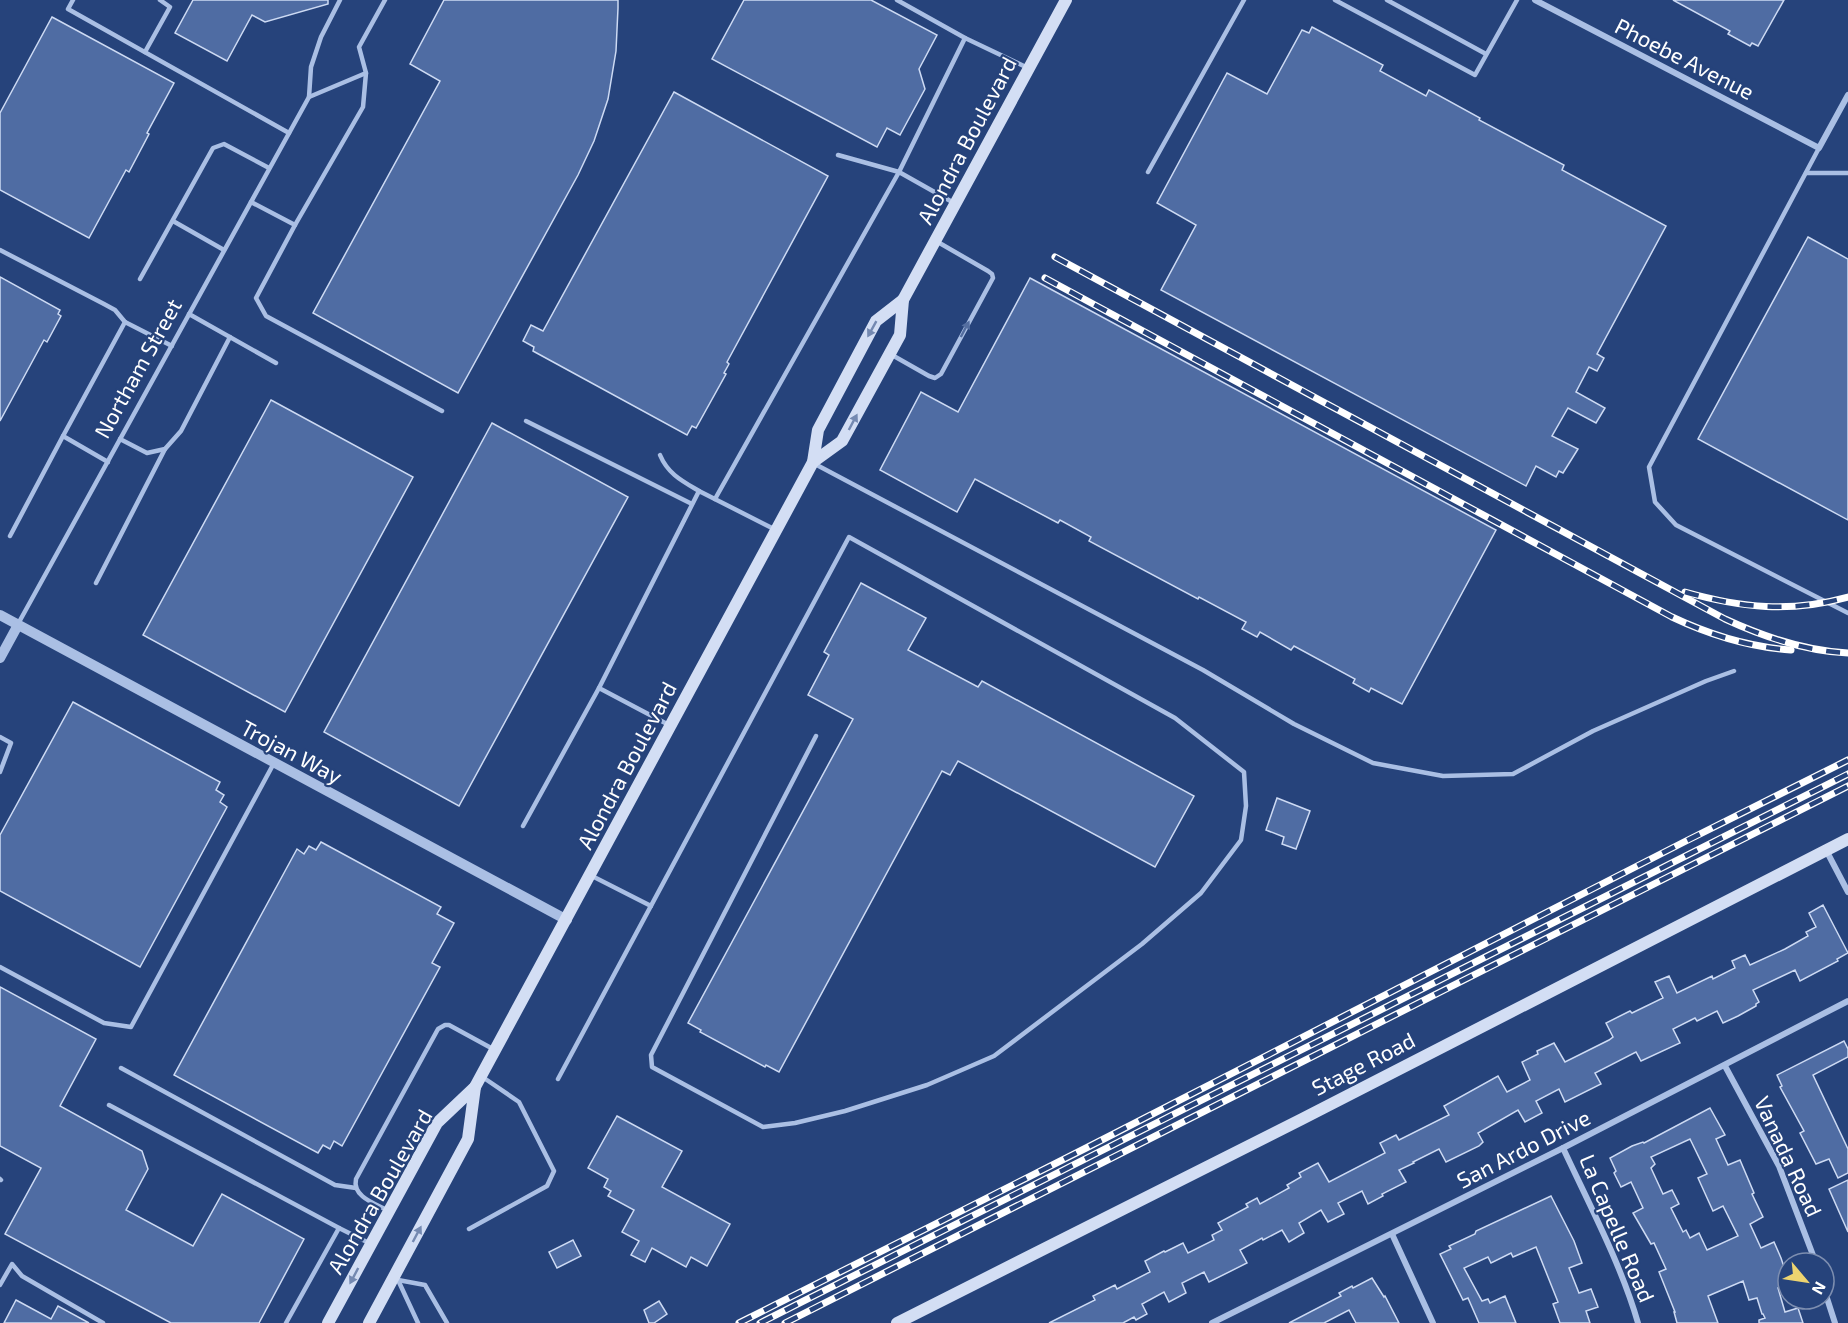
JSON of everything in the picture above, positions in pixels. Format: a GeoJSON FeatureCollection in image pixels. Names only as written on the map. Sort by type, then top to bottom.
{"type":"FeatureCollection","features":[{"type":"Feature","properties":{"kind":"main road","name":"Alondra Boulevard"},"geometry":{"type":"LineString","coordinates":[[328,1323],[437,1123],[478,1082],[813,462],[818,430],[876,321],[903,300],[1066,0]]}},
{"type":"Feature","properties":{"kind":"main road","name":"Alondra Boulevard"},"geometry":{"type":"LineString","coordinates":[[813,462],[842,441],[900,335],[903,300]]}},
{"type":"Feature","properties":{"kind":"main road","name":"Stage Road"},"geometry":{"type":"LineString","coordinates":[[897,1323],[1302,1119],[1848,839]]}},
{"type":"Feature","properties":{"kind":"main road","name":"Alondra Boulevard"},"geometry":{"type":"LineString","coordinates":[[369,1323],[396,1278],[468,1139],[478,1082]]}},
{"type":"Feature","properties":{"kind":"street","name":"Phoebe Avenue"},"geometry":{"type":"LineString","coordinates":[[1535,0],[1819,148]]}},
{"type":"Feature","properties":{"kind":"street"},"geometry":{"type":"LineString","coordinates":[[1819,148],[1848,95]]}},
{"type":"Feature","properties":{"kind":"street","name":"Trojan Way"},"geometry":{"type":"LineString","coordinates":[[0,615],[567,920]]}},
{"type":"Feature","properties":{"kind":"street","name":"Northam Street"},"geometry":{"type":"LineString","coordinates":[[0,658],[18,625]]}},
{"type":"Feature","properties":{"kind":"street"},"geometry":{"type":"LineString","coordinates":[[1826,850],[1848,892]]}},
{"type":"Feature","properties":{"kind":"street","name":"San Ardo Drive"},"geometry":{"type":"LineString","coordinates":[[1217,1322],[1725,1066],[1848,1001]]}},
{"type":"Feature","properties":{"kind":"street","name":"Vanada Road"},"geometry":{"type":"LineString","coordinates":[[1725,1066],[1779,1166],[1811,1251]]}},
{"type":"Feature","properties":{"kind":"street","name":"La Capelle Road"},"geometry":{"type":"LineString","coordinates":[[1563,1148],[1607,1244],[1638,1323]]}},
{"type":"Feature","properties":{"kind":"street"},"geometry":{"type":"LineString","coordinates":[[1392,1234],[1433,1323]]}},
{"type":"Feature","properties":{"kind":"lane"},"geometry":{"type":"LineString","coordinates":[[73,0],[68,9],[289,133]]}},
{"type":"Feature","properties":{"kind":"lane"},"geometry":{"type":"LineString","coordinates":[[145,52],[170,7],[160,0]]}},
{"type":"Feature","properties":{"kind":"lane"},"geometry":{"type":"LineString","coordinates":[[340,0],[321,37],[311,67],[309,97],[366,73]]}},
{"type":"Feature","properties":{"kind":"lane"},"geometry":{"type":"LineString","coordinates":[[385,0],[359,48],[366,73],[363,107],[256,298],[266,316],[442,411]]}},
{"type":"Feature","properties":{"kind":"lane"},"geometry":{"type":"LineString","coordinates":[[897,0],[965,38],[1029,69]]}},
{"type":"Feature","properties":{"kind":"lane"},"geometry":{"type":"LineString","coordinates":[[1148,172],[1244,0]]}},
{"type":"Feature","properties":{"kind":"lane"},"geometry":{"type":"LineString","coordinates":[[1335,0],[1475,75],[1517,0]]}},
{"type":"Feature","properties":{"kind":"lane"},"geometry":{"type":"LineString","coordinates":[[1387,0],[1486,54]]}},
{"type":"Feature","properties":{"kind":"lane"},"geometry":{"type":"LineString","coordinates":[[715,499],[899,172],[965,38]]}},
{"type":"Feature","properties":{"kind":"lane","name":"Northam Street"},"geometry":{"type":"LineString","coordinates":[[18,625],[309,97]]}},
{"type":"Feature","properties":{"kind":"lane"},"geometry":{"type":"LineString","coordinates":[[140,279],[213,148],[224,144],[269,168]]}},
{"type":"Feature","properties":{"kind":"lane"},"geometry":{"type":"LineString","coordinates":[[1819,148],[1650,467],[1656,502],[1676,525],[1848,613]]}},
{"type":"Feature","properties":{"kind":"lane"},"geometry":{"type":"LineString","coordinates":[[838,155],[899,172],[955,204]]}},
{"type":"Feature","properties":{"kind":"lane"},"geometry":{"type":"LineString","coordinates":[[1806,173],[1848,173]]}},
{"type":"Feature","properties":{"kind":"lane"},"geometry":{"type":"LineString","coordinates":[[251,202],[295,225]]}},
{"type":"Feature","properties":{"kind":"lane"},"geometry":{"type":"LineString","coordinates":[[173,221],[224,250]]}},
{"type":"Feature","properties":{"kind":"lane"},"geometry":{"type":"LineString","coordinates":[[890,354],[935,378],[941,374],[993,278],[992,274],[936,240]]}},
{"type":"Feature","properties":{"kind":"lane"},"geometry":{"type":"LineString","coordinates":[[0,250],[115,310],[125,322],[171,346]]}},
{"type":"Feature","properties":{"kind":"lane"},"geometry":{"type":"LineString","coordinates":[[189,314],[276,363]]}},
{"type":"Feature","properties":{"kind":"lane"},"geometry":{"type":"LineString","coordinates":[[10,536],[125,322]]}},
{"type":"Feature","properties":{"kind":"lane"},"geometry":{"type":"LineString","coordinates":[[96,583],[165,449],[181,431],[230,337]]}},
{"type":"Feature","properties":{"kind":"lane"},"geometry":{"type":"LineString","coordinates":[[525,421],[692,504]]}},
{"type":"Feature","properties":{"kind":"lane"},"geometry":{"type":"LineString","coordinates":[[63,436],[108,462]]}},
{"type":"Feature","properties":{"kind":"lane"},"geometry":{"type":"LineString","coordinates":[[120,439],[147,453],[165,449]]}},
{"type":"Feature","properties":{"kind":"lane"},"geometry":{"type":"LineString","coordinates":[[660,455],[665,466],[675,477],[776,531]]}},
{"type":"Feature","properties":{"kind":"lane"},"geometry":{"type":"LineString","coordinates":[[813,462],[1203,670],[1294,724],[1373,763],[1443,776],[1513,774],[1593,730],[1734,671]]}},
{"type":"Feature","properties":{"kind":"lane"},"geometry":{"type":"LineString","coordinates":[[524,826],[699,491]]}},
{"type":"Feature","properties":{"kind":"lane"},"geometry":{"type":"LineString","coordinates":[[558,1080],[849,537],[1174,718],[1244,772],[1246,806],[1241,840],[1201,893],[1142,944],[994,1056],[927,1085],[845,1111],[795,1123],[764,1127],[652,1067],[651,1055],[816,736]]}},
{"type":"Feature","properties":{"kind":"lane"},"geometry":{"type":"LineString","coordinates":[[598,688],[671,726]]}},
{"type":"Feature","properties":{"kind":"lane"},"geometry":{"type":"LineString","coordinates":[[0,737],[11,743],[0,772]]}},
{"type":"Feature","properties":{"kind":"lane"},"geometry":{"type":"LineString","coordinates":[[0,967],[104,1023],[131,1027],[274,763]]}},
{"type":"Feature","properties":{"kind":"lane"},"geometry":{"type":"LineString","coordinates":[[591,876],[651,906]]}},
{"type":"Feature","properties":{"kind":"lane"},"geometry":{"type":"LineString","coordinates":[[356,1188],[356,1179],[438,1029],[449,1025],[495,1050]]}},
{"type":"Feature","properties":{"kind":"lane"},"geometry":{"type":"LineString","coordinates":[[121,1068],[334,1185],[356,1188],[364,1197],[389,1211]]}},
{"type":"Feature","properties":{"kind":"lane"},"geometry":{"type":"LineString","coordinates":[[469,1229],[546,1186],[554,1171],[519,1102],[478,1082]]}},
{"type":"Feature","properties":{"kind":"lane"},"geometry":{"type":"LineString","coordinates":[[109,1105],[371,1245]]}},
{"type":"Feature","properties":{"kind":"lane"},"geometry":{"type":"LineString","coordinates":[[286,1323],[339,1228]]}},
{"type":"Feature","properties":{"kind":"lane"},"geometry":{"type":"LineString","coordinates":[[0,1285],[12,1264],[22,1276],[103,1323]]}},
{"type":"Feature","properties":{"kind":"lane"},"geometry":{"type":"LineString","coordinates":[[396,1278],[418,1323]]}},
{"type":"Feature","properties":{"kind":"lane"},"geometry":{"type":"LineString","coordinates":[[396,1278],[425,1285],[447,1323]]}},
{"type":"Feature","properties":{"kind":"building"},"geometry":{"type":"Polygon","coordinates":[[[193,0],[328,0],[328,4],[265,22],[252,15],[227,61],[175,33],[193,0]]]}},
{"type":"Feature","properties":{"kind":"building"},"geometry":{"type":"Polygon","coordinates":[[[444,0],[618,0],[616,51],[608,99],[594,141],[578,175],[458,393],[313,313],[440,81],[410,64],[444,0]]]}},
{"type":"Feature","properties":{"kind":"building"},"geometry":{"type":"Polygon","coordinates":[[[744,0],[871,0],[937,35],[919,69],[925,89],[900,135],[887,128],[877,147],[712,59],[744,0]]]}},
{"type":"Feature","properties":{"kind":"building"},"geometry":{"type":"Polygon","coordinates":[[[1673,0],[1784,0],[1758,46],[1752,43],[1750,46],[1728,34],[1730,31],[1673,0]]]}},
{"type":"Feature","properties":{"kind":"building"},"geometry":{"type":"Polygon","coordinates":[[[52,17],[174,83],[129,172],[126,170],[89,238],[0,190],[0,113],[52,17]]]}},
{"type":"Feature","properties":{"kind":"building"},"geometry":{"type":"Polygon","coordinates":[[[1312,27],[1383,65],[1380,71],[1426,96],[1429,90],[1480,118],[1479,120],[1564,165],[1562,170],[1666,226],[1597,354],[1604,358],[1597,371],[1589,367],[1576,392],[1605,408],[1596,423],[1568,408],[1552,436],[1578,449],[1563,473],[1559,471],[1556,477],[1536,466],[1526,486],[1161,290],[1196,225],[1157,203],[1227,73],[1267,94],[1302,30],[1309,33],[1312,27]]]}},
{"type":"Feature","properties":{"kind":"building"},"geometry":{"type":"Polygon","coordinates":[[[674,92],[828,176],[727,362],[729,364],[724,373],[726,374],[696,428],[692,426],[687,435],[533,351],[534,347],[523,341],[531,325],[543,331],[674,92]]]}},
{"type":"Feature","properties":{"kind":"building"},"geometry":{"type":"Polygon","coordinates":[[[1808,237],[1848,259],[1848,520],[1698,439],[1808,237]]]}},
{"type":"Feature","properties":{"kind":"building"},"geometry":{"type":"Polygon","coordinates":[[[0,277],[60,310],[58,314],[61,316],[47,342],[44,340],[0,421],[0,277]]]}},
{"type":"Feature","properties":{"kind":"building"},"geometry":{"type":"Polygon","coordinates":[[[1030,278],[1496,530],[1402,704],[1371,688],[1369,692],[1353,683],[1355,679],[1294,646],[1291,650],[1260,632],[1257,637],[1242,629],[1246,622],[1089,541],[1091,537],[1060,520],[1058,523],[975,479],[957,512],[880,470],[921,392],[958,412],[1030,278]]]}},
{"type":"Feature","properties":{"kind":"building"},"geometry":{"type":"Polygon","coordinates":[[[271,400],[413,477],[285,712],[143,635],[271,400]]]}},
{"type":"Feature","properties":{"kind":"building"},"geometry":{"type":"Polygon","coordinates":[[[492,423],[628,497],[459,806],[324,732],[492,423]]]}},
{"type":"Feature","properties":{"kind":"building"},"geometry":{"type":"Polygon","coordinates":[[[861,583],[926,618],[908,650],[978,687],[982,681],[1194,796],[1155,867],[958,761],[950,775],[942,771],[779,1072],[766,1065],[765,1067],[700,1032],[701,1030],[688,1023],[853,719],[808,695],[829,655],[824,652],[861,583]]]}},
{"type":"Feature","properties":{"kind":"building"},"geometry":{"type":"Polygon","coordinates":[[[73,702],[220,782],[216,790],[224,795],[220,802],[227,807],[140,967],[0,891],[0,835],[73,702]]]}},
{"type":"Feature","properties":{"kind":"building"},"geometry":{"type":"Polygon","coordinates":[[[1277,798],[1310,811],[1296,849],[1282,844],[1284,837],[1266,830],[1277,798]]]}},
{"type":"Feature","properties":{"kind":"building"},"geometry":{"type":"Polygon","coordinates":[[[321,842],[441,907],[437,914],[454,923],[432,963],[440,967],[342,1146],[334,1141],[330,1149],[323,1145],[318,1153],[174,1075],[297,849],[304,854],[309,846],[316,850],[321,842]]]}},
{"type":"Feature","properties":{"kind":"building"},"geometry":{"type":"Polygon","coordinates":[[[1823,905],[1848,953],[1837,959],[1838,961],[1800,981],[1795,970],[1753,990],[1759,1002],[1738,1016],[1723,1023],[1717,1011],[1697,1021],[1695,1018],[1673,1029],[1680,1043],[1641,1061],[1636,1052],[1595,1073],[1601,1084],[1565,1102],[1559,1089],[1536,1101],[1542,1113],[1525,1122],[1518,1110],[1478,1133],[1483,1142],[1479,1146],[1446,1162],[1439,1149],[1413,1162],[1399,1170],[1406,1182],[1368,1204],[1362,1191],[1338,1203],[1344,1214],[1328,1222],[1321,1210],[1299,1223],[1304,1233],[1289,1242],[1282,1230],[1263,1240],[1262,1238],[1240,1250],[1247,1263],[1209,1282],[1204,1272],[1182,1283],[1186,1293],[1169,1302],[1164,1292],[1142,1304],[1147,1314],[1136,1320],[1134,1317],[1123,1323],[1049,1323],[1095,1300],[1093,1296],[1115,1285],[1117,1289],[1150,1272],[1145,1261],[1164,1251],[1183,1243],[1188,1253],[1214,1240],[1212,1235],[1222,1230],[1218,1223],[1248,1207],[1246,1204],[1257,1198],[1260,1204],[1289,1188],[1287,1185],[1301,1177],[1299,1173],[1318,1163],[1329,1182],[1385,1153],[1380,1143],[1396,1135],[1399,1140],[1449,1115],[1444,1106],[1498,1076],[1507,1092],[1530,1080],[1522,1062],[1538,1054],[1537,1051],[1554,1043],[1565,1062],[1609,1040],[1613,1037],[1606,1023],[1663,998],[1655,982],[1669,976],[1677,993],[1735,968],[1732,961],[1745,955],[1750,965],[1785,949],[1808,936],[1806,932],[1816,927],[1809,913],[1823,905]]]}},
{"type":"Feature","properties":{"kind":"building"},"geometry":{"type":"Polygon","coordinates":[[[0,987],[96,1039],[60,1106],[142,1151],[148,1169],[126,1210],[193,1246],[222,1194],[304,1239],[259,1323],[171,1323],[5,1234],[41,1168],[0,1146],[0,987]]]}},
{"type":"Feature","properties":{"kind":"building"},"geometry":{"type":"Polygon","coordinates":[[[1844,1041],[1848,1049],[1848,1057],[1813,1075],[1848,1149],[1848,1173],[1838,1178],[1829,1159],[1816,1164],[1800,1133],[1804,1131],[1780,1087],[1782,1086],[1777,1075],[1844,1041]]]}},
{"type":"Feature","properties":{"kind":"building"},"geometry":{"type":"Polygon","coordinates":[[[1710,1108],[1725,1135],[1716,1139],[1728,1165],[1740,1160],[1763,1217],[1750,1224],[1761,1248],[1774,1242],[1778,1251],[1776,1251],[1776,1311],[1799,1311],[1803,1323],[1759,1323],[1759,1320],[1765,1318],[1757,1298],[1749,1300],[1743,1281],[1708,1296],[1718,1323],[1677,1323],[1659,1272],[1666,1269],[1654,1243],[1651,1244],[1633,1213],[1643,1208],[1631,1182],[1621,1187],[1610,1158],[1710,1108]],[[1690,1139],[1651,1157],[1655,1164],[1651,1168],[1663,1194],[1672,1190],[1679,1204],[1671,1208],[1683,1232],[1686,1230],[1690,1238],[1699,1233],[1707,1250],[1738,1236],[1723,1206],[1713,1211],[1698,1178],[1707,1174],[1690,1139]]]}},
{"type":"Feature","properties":{"kind":"building"},"geometry":{"type":"Polygon","coordinates":[[[617,1116],[682,1151],[662,1187],[730,1224],[707,1266],[691,1257],[686,1267],[652,1248],[645,1262],[631,1255],[639,1241],[622,1232],[634,1210],[608,1196],[611,1191],[604,1187],[608,1179],[588,1168],[617,1116]]]}},
{"type":"Feature","properties":{"kind":"building"},"geometry":{"type":"Polygon","coordinates":[[[1848,1180],[1848,1232],[1829,1189],[1848,1180]]]}},
{"type":"Feature","properties":{"kind":"building"},"geometry":{"type":"Polygon","coordinates":[[[1551,1196],[1574,1241],[1582,1263],[1569,1268],[1579,1293],[1591,1289],[1598,1307],[1586,1311],[1590,1323],[1560,1323],[1553,1304],[1558,1302],[1536,1247],[1513,1257],[1511,1253],[1491,1263],[1488,1257],[1464,1268],[1482,1301],[1488,1299],[1490,1303],[1505,1296],[1516,1323],[1479,1323],[1468,1298],[1463,1300],[1440,1254],[1451,1249],[1449,1246],[1475,1234],[1476,1231],[1551,1196]]]}},
{"type":"Feature","properties":{"kind":"building"},"geometry":{"type":"Polygon","coordinates":[[[573,1240],[581,1256],[557,1268],[549,1252],[573,1240]]]}},
{"type":"Feature","properties":{"kind":"building"},"geometry":{"type":"Polygon","coordinates":[[[1372,1278],[1385,1296],[1399,1323],[1356,1323],[1349,1310],[1324,1323],[1289,1323],[1341,1296],[1339,1293],[1372,1278]]]}},
{"type":"Feature","properties":{"kind":"building"},"geometry":{"type":"Polygon","coordinates":[[[16,1300],[51,1319],[58,1306],[89,1323],[4,1323],[16,1300]]]}},
{"type":"Feature","properties":{"kind":"building"},"geometry":{"type":"Polygon","coordinates":[[[659,1301],[667,1314],[654,1323],[649,1323],[644,1310],[659,1301]]]}},
{"type":"Feature","properties":{"kind":"railway"},"geometry":{"type":"LineString","coordinates":[[1055,257],[1725,619],[1785,642],[1848,653]]}},
{"type":"Feature","properties":{"kind":"railway"},"geometry":{"type":"LineString","coordinates":[[1045,278],[1672,617],[1730,639],[1791,650]]}},
{"type":"Feature","properties":{"kind":"railway"},"geometry":{"type":"LineString","coordinates":[[1685,592],[1746,605],[1786,607],[1848,597]]}},
{"type":"Feature","properties":{"kind":"railway"},"geometry":{"type":"LineString","coordinates":[[739,1323],[1848,760]]}},
{"type":"Feature","properties":{"kind":"railway"},"geometry":{"type":"LineString","coordinates":[[760,1323],[1848,774]]}},
{"type":"Feature","properties":{"kind":"railway"},"geometry":{"type":"LineString","coordinates":[[785,1323],[1848,786]]}}]}
